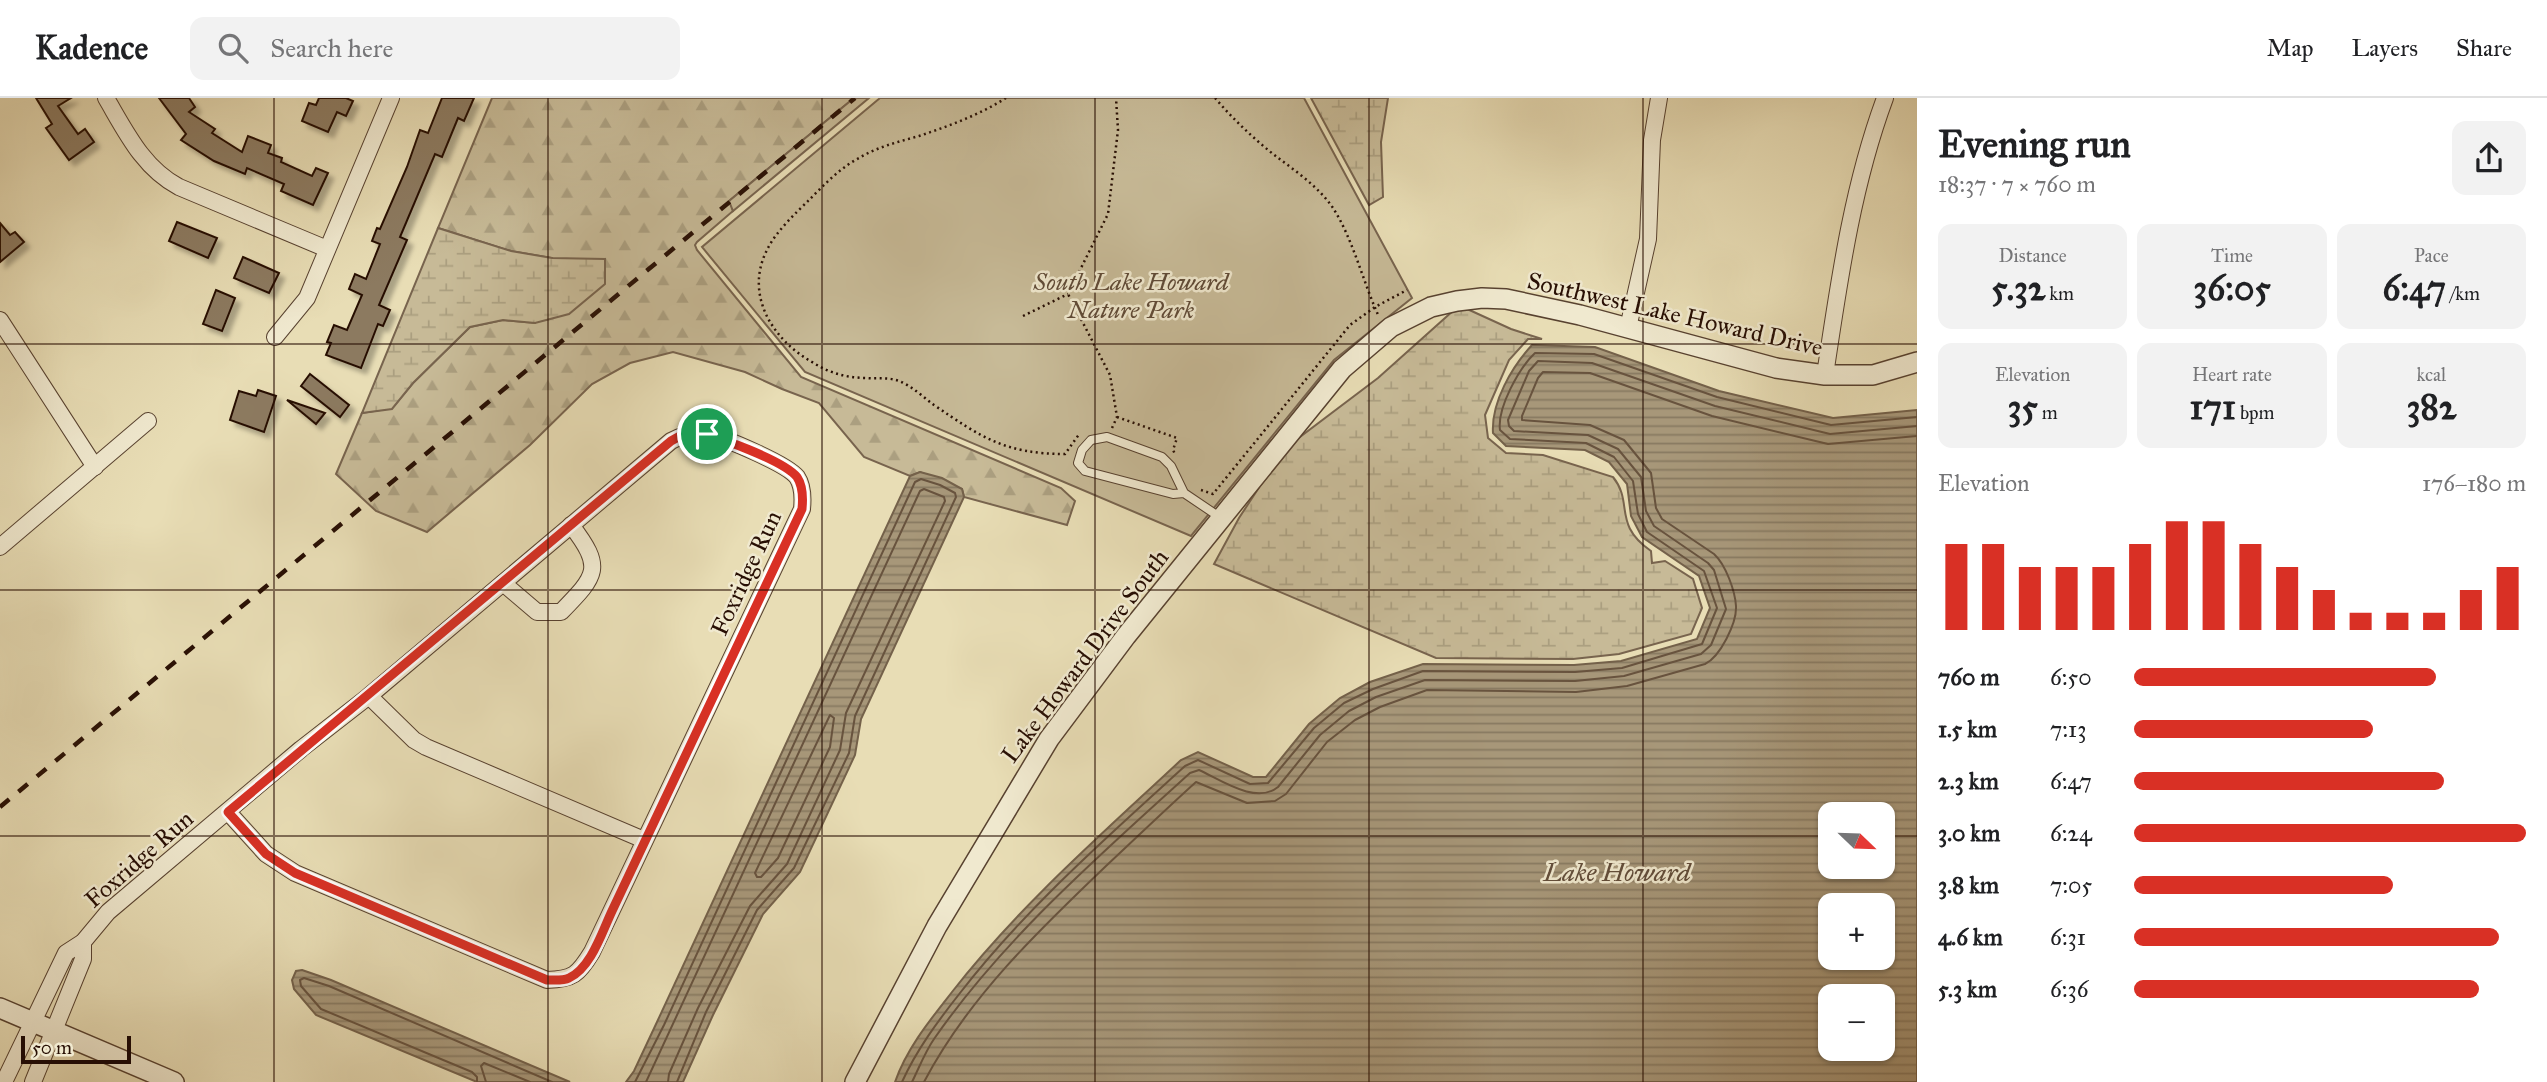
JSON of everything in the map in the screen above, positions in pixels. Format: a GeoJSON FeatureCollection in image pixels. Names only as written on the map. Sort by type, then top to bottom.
{"type":"FeatureCollection","features":[{"type":"Feature","properties":{"kind":"street"},"geometry":{"type":"LineString","coordinates":[[106,98],[143,157],[160,175],[179,187],[327,248]]}},
{"type":"Feature","properties":{"kind":"street"},"geometry":{"type":"LineString","coordinates":[[275,337],[307,298],[391,98]]}},
{"type":"Feature","properties":{"kind":"street"},"geometry":{"type":"LineString","coordinates":[[1628,328],[1648,239],[1652,140],[1659,98]]}},
{"type":"Feature","properties":{"kind":"street"},"geometry":{"type":"LineString","coordinates":[[1825,375],[1850,221],[1872,136],[1885,98]]}},
{"type":"Feature","properties":{"kind":"street","name":"Southwest Lake Howard Drive"},"geometry":{"type":"LineString","coordinates":[[1421,312],[1457,301],[1506,299],[1543,305],[1776,368],[1825,375],[1873,375],[1917,362]]}},
{"type":"Feature","properties":{"kind":"street","name":"Lake Howard Drive South"},"geometry":{"type":"LineString","coordinates":[[855,1082],[937,926],[1049,739],[1126,636],[1342,369],[1386,331],[1421,312]]}},
{"type":"Feature","properties":{"kind":"street"},"geometry":{"type":"LineString","coordinates":[[0,320],[95,467]]}},
{"type":"Feature","properties":{"kind":"street"},"geometry":{"type":"LineString","coordinates":[[0,547],[148,421]]}},
{"type":"Feature","properties":{"kind":"street","name":"Foxridge Run"},"geometry":{"type":"LineString","coordinates":[[4,1082],[66,954],[83,942],[108,912],[301,749],[369,696],[680,436],[695,433],[719,438],[779,464],[799,480],[803,496],[802,509],[586,962],[568,979],[547,980],[295,873],[266,854],[228,812]]}},
{"type":"Feature","properties":{"kind":"street"},"geometry":{"type":"LineString","coordinates":[[503,583],[537,612],[561,612],[587,585],[592,573],[588,547],[571,525]]}},
{"type":"Feature","properties":{"kind":"street"},"geometry":{"type":"LineString","coordinates":[[369,696],[414,740],[426,747],[644,840]]}},
{"type":"Feature","properties":{"kind":"street"},"geometry":{"type":"LineString","coordinates":[[33,1082],[83,959],[83,942]]}},
{"type":"Feature","properties":{"kind":"street"},"geometry":{"type":"LineString","coordinates":[[0,1008],[174,1082]]}},
{"type":"Feature","properties":{"kind":"lane"},"geometry":{"type":"LineString","coordinates":[[1184,493],[1173,494],[1085,471],[1077,463],[1082,450],[1091,440],[1107,437],[1162,457],[1171,466],[1184,493],[1221,518]]}},
{"type":"Feature","properties":{"kind":"path"},"geometry":{"type":"LineString","coordinates":[[1006,98],[986,110],[950,125],[882,147],[858,158],[840,171],[800,209],[767,249],[758,283],[760,303],[767,320],[780,337],[810,362],[843,376],[898,380],[966,428],[998,444],[1042,454],[1065,454],[1079,434],[1090,428]]}},
{"type":"Feature","properties":{"kind":"path"},"geometry":{"type":"LineString","coordinates":[[1023,316],[1068,294],[1108,214],[1118,130],[1116,98]]}},
{"type":"Feature","properties":{"kind":"path"},"geometry":{"type":"LineString","coordinates":[[1215,98],[1246,131],[1298,172],[1332,207],[1386,331]]}},
{"type":"Feature","properties":{"kind":"path"},"geometry":{"type":"LineString","coordinates":[[1213,494],[1350,325],[1375,307],[1407,290]]}},
{"type":"Feature","properties":{"kind":"path"},"geometry":{"type":"LineString","coordinates":[[1068,294],[1110,375],[1117,417],[1112,429],[1102,427]]}},
{"type":"Feature","properties":{"kind":"green space"},"geometry":{"type":"Polygon","coordinates":[[[492,98],[854,98],[730,200],[733,211],[697,242],[697,250],[801,377],[1061,488],[1075,501],[1067,525],[964,497],[962,489],[920,472],[910,476],[864,457],[819,403],[745,372],[673,352],[630,363],[592,384],[530,445],[427,532],[376,511],[336,474],[362,413],[392,408],[413,383],[470,327],[503,320],[535,323],[552,258],[511,251],[438,228],[492,98]]]}},
{"type":"Feature","properties":{"kind":"green space"},"geometry":{"type":"Polygon","coordinates":[[[854,98],[869,98],[733,211],[729,201],[854,98]]]}},
{"type":"Feature","properties":{"kind":"green space","name":"South Lake Howard Nature Park"},"geometry":{"type":"Polygon","coordinates":[[[880,98],[1304,98],[1412,298],[1334,360],[1191,536],[805,372],[702,247],[880,98]]]}},
{"type":"Feature","properties":{"kind":"green space"},"geometry":{"type":"Polygon","coordinates":[[[1311,98],[1388,98],[1381,142],[1383,197],[1369,205],[1311,98]]]}},
{"type":"Feature","properties":{"kind":"green space"},"geometry":{"type":"Polygon","coordinates":[[[438,228],[511,251],[552,258],[605,259],[605,284],[569,314],[535,323],[503,320],[470,327],[413,383],[392,409],[362,413],[438,228]]]}},
{"type":"Feature","properties":{"kind":"green space"},"geometry":{"type":"Polygon","coordinates":[[[1465,308],[1511,329],[1542,339],[1528,339],[1509,360],[1485,415],[1488,438],[1506,453],[1543,455],[1613,477],[1622,496],[1627,523],[1639,541],[1651,551],[1652,563],[1665,561],[1693,579],[1702,608],[1691,634],[1619,654],[1573,659],[1436,658],[1214,564],[1260,486],[1296,440],[1378,378],[1454,310],[1465,308]]]}},
{"type":"Feature","properties":{"kind":"water","name":"Lake Howard"},"geometry":{"type":"Polygon","coordinates":[[[1532,345],[1595,347],[1719,391],[1833,418],[1917,410],[1917,1082],[895,1082],[920,1035],[978,960],[1033,900],[1181,760],[1198,752],[1253,777],[1266,777],[1309,724],[1340,698],[1370,682],[1423,664],[1574,665],[1621,661],[1697,639],[1710,608],[1699,576],[1642,537],[1631,516],[1627,484],[1609,462],[1585,450],[1506,446],[1493,433],[1495,409],[1510,374],[1532,345]]]}},
{"type":"Feature","properties":{"kind":"water"},"geometry":{"type":"Polygon","coordinates":[[[920,472],[942,478],[962,489],[964,497],[861,719],[855,755],[800,872],[763,914],[683,1082],[626,1082],[657,1022],[910,476],[920,472]]]}},
{"type":"Feature","properties":{"kind":"water"},"geometry":{"type":"Polygon","coordinates":[[[302,970],[570,1082],[477,1082],[316,1015],[294,989],[292,980],[296,971],[302,970]]]}},
{"type":"Feature","properties":{"kind":"building"},"geometry":{"type":"Polygon","coordinates":[[[36,98],[71,98],[58,106],[78,134],[85,129],[94,142],[69,160],[46,128],[52,124],[36,98]]]}},
{"type":"Feature","properties":{"kind":"building"},"geometry":{"type":"Polygon","coordinates":[[[159,98],[189,98],[195,107],[189,112],[215,129],[212,133],[242,152],[248,136],[271,145],[268,153],[282,158],[281,162],[312,176],[316,168],[328,173],[313,205],[281,191],[284,184],[247,168],[245,174],[214,161],[181,140],[186,134],[159,98]]]}},
{"type":"Feature","properties":{"kind":"building"},"geometry":{"type":"Polygon","coordinates":[[[319,98],[346,98],[353,101],[346,116],[337,112],[328,132],[302,121],[309,103],[316,105],[319,98]]]}},
{"type":"Feature","properties":{"kind":"building"},"geometry":{"type":"Polygon","coordinates":[[[442,98],[474,98],[464,121],[458,118],[442,157],[435,154],[400,237],[407,240],[379,305],[390,310],[383,326],[378,324],[361,368],[326,355],[331,343],[327,342],[334,325],[347,330],[362,295],[349,289],[355,274],[366,279],[380,244],[372,241],[377,228],[380,229],[420,130],[428,133],[442,98]]]}},
{"type":"Feature","properties":{"kind":"building"},"geometry":{"type":"Polygon","coordinates":[[[177,222],[217,238],[208,258],[169,241],[177,222]]]}},
{"type":"Feature","properties":{"kind":"building"},"geometry":{"type":"Polygon","coordinates":[[[0,223],[10,235],[15,232],[24,242],[0,262],[0,223]]]}},
{"type":"Feature","properties":{"kind":"building"},"geometry":{"type":"Polygon","coordinates":[[[243,257],[279,273],[269,293],[234,278],[243,257]]]}},
{"type":"Feature","properties":{"kind":"building"},"geometry":{"type":"Polygon","coordinates":[[[216,290],[235,298],[222,331],[203,324],[216,290]]]}},
{"type":"Feature","properties":{"kind":"building"},"geometry":{"type":"Polygon","coordinates":[[[310,374],[349,405],[340,417],[301,386],[310,374]]]}},
{"type":"Feature","properties":{"kind":"building"},"geometry":{"type":"Polygon","coordinates":[[[258,390],[276,396],[264,432],[230,420],[239,391],[256,396],[258,390]]]}},
{"type":"Feature","properties":{"kind":"building"},"geometry":{"type":"Polygon","coordinates":[[[287,400],[325,413],[316,424],[287,400]]]}},
{"type":"Feature","properties":{"kind":"railway"},"geometry":{"type":"LineString","coordinates":[[0,807],[855,98]]}},
{"type":"Feature","properties":{"kind":"route"},"geometry":{"type":"LineString","coordinates":[[695,433],[707,434],[792,472],[799,480],[803,496],[802,509],[592,952],[578,971],[568,979],[547,980],[295,873],[266,854],[228,812],[671,441],[695,433]]}}]}
